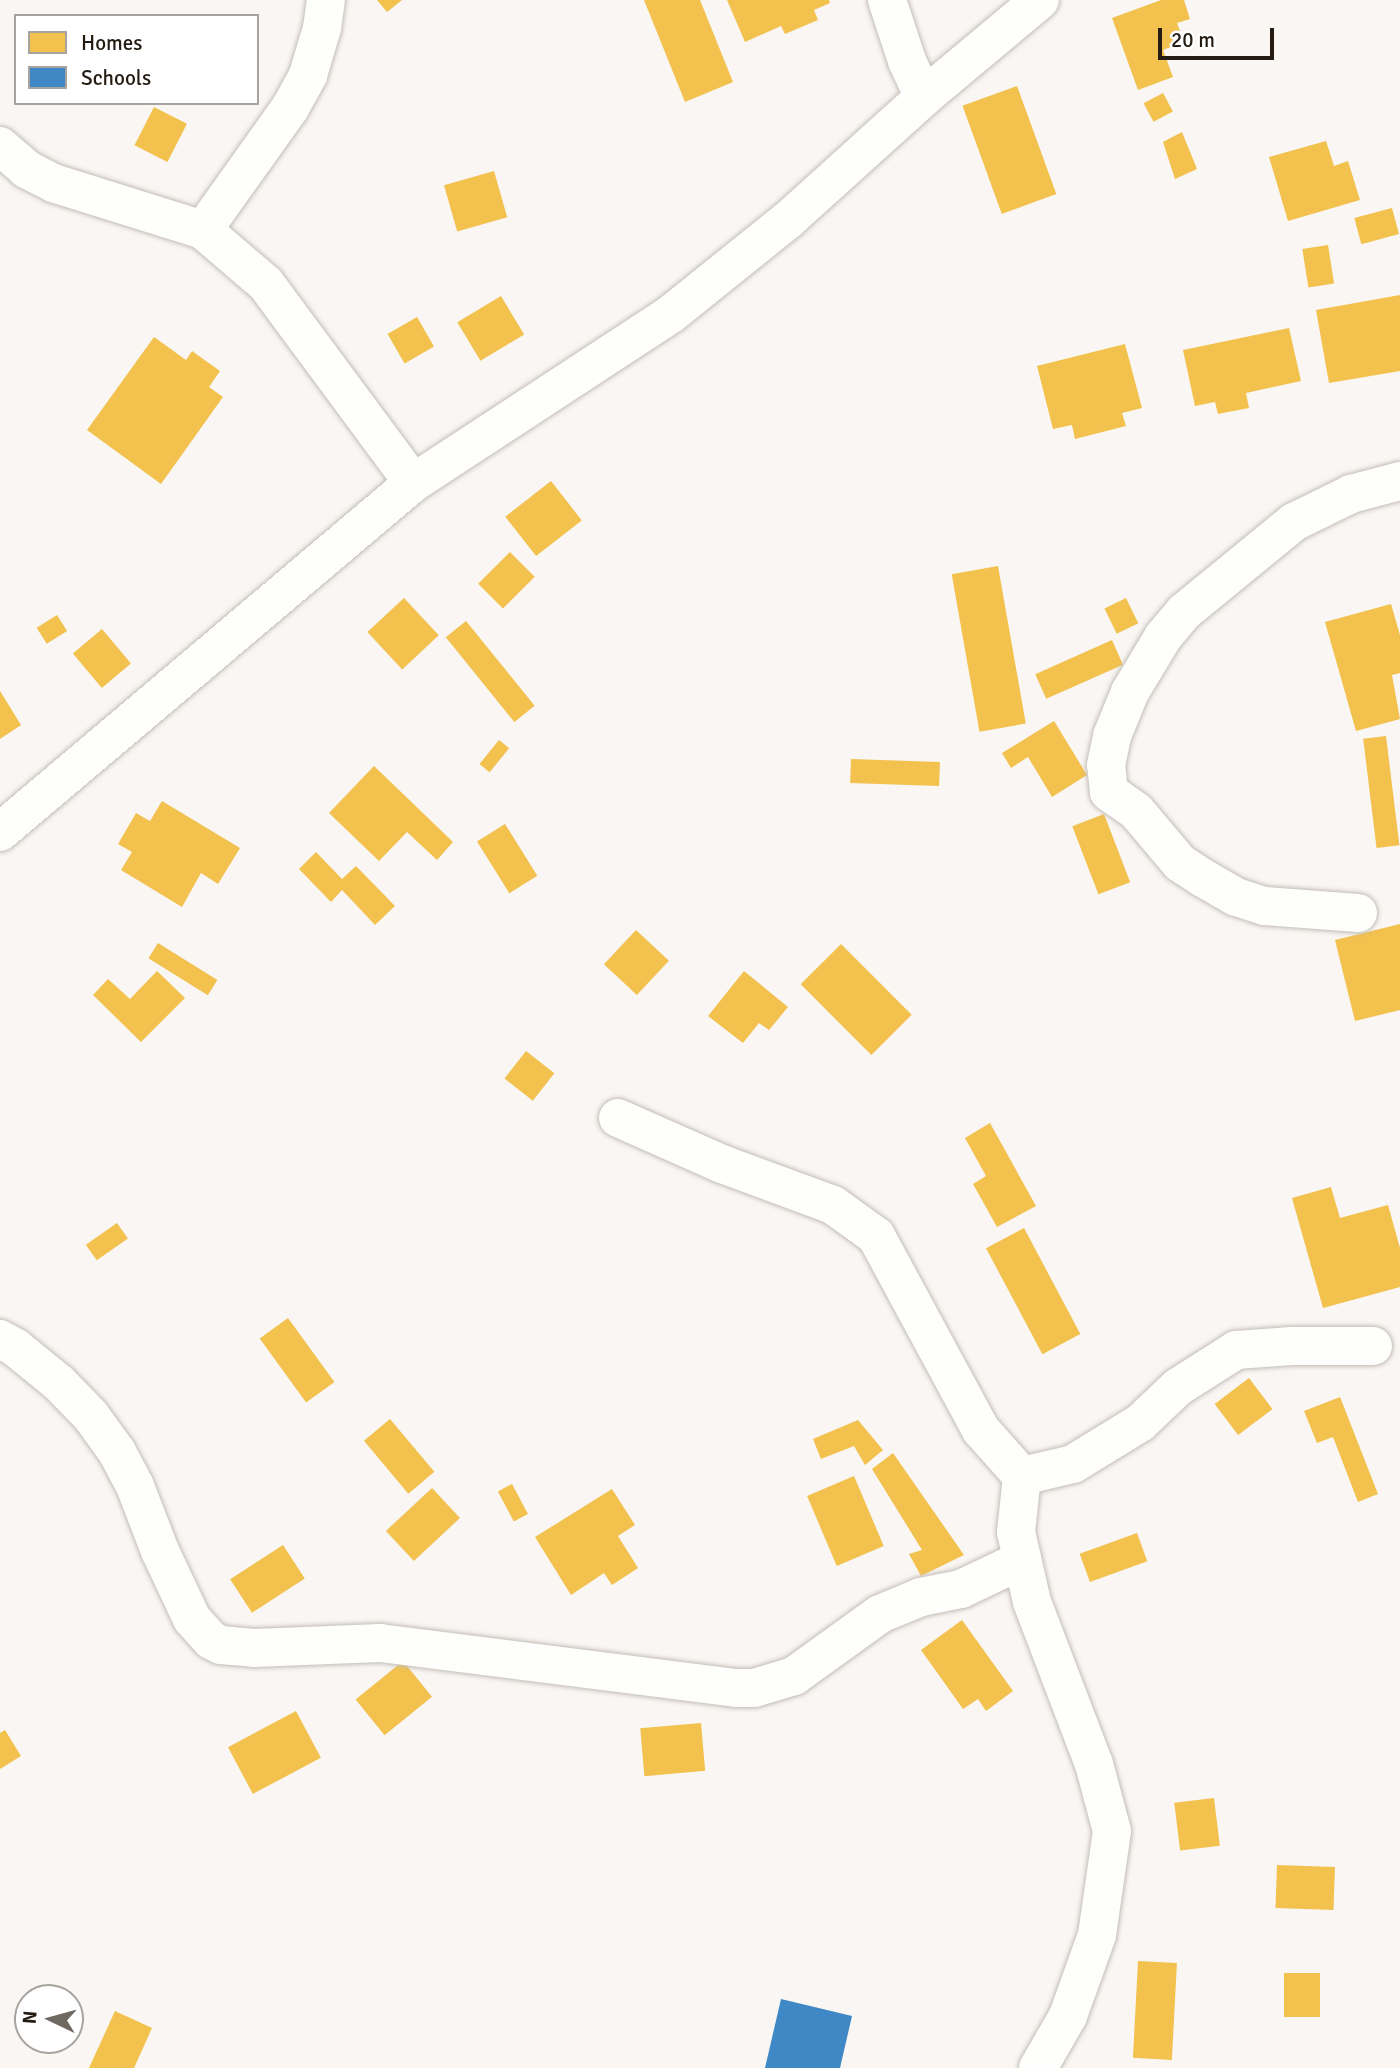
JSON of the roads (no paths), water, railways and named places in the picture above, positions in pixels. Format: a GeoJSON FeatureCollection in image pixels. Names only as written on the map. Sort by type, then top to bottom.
{"type":"FeatureCollection","features":[{"type":"Feature","properties":{"kind":"street"},"geometry":{"type":"LineString","coordinates":[[203,230],[290,108],[308,75],[322,27],[326,0]]}},
{"type":"Feature","properties":{"kind":"street"},"geometry":{"type":"LineString","coordinates":[[887,0],[907,61],[924,97]]}},
{"type":"Feature","properties":{"kind":"street"},"geometry":{"type":"LineString","coordinates":[[0,832],[413,483],[671,314],[788,220],[924,97],[1040,0]]}},
{"type":"Feature","properties":{"kind":"street"},"geometry":{"type":"LineString","coordinates":[[0,146],[26,169],[53,183],[203,230],[266,284],[413,483]]}},
{"type":"Feature","properties":{"kind":"street"},"geometry":{"type":"LineString","coordinates":[[1359,913],[1264,906],[1236,897],[1180,863],[1136,811],[1109,792],[1107,765],[1112,736],[1130,692],[1163,637],[1184,612],[1294,522],[1351,494],[1400,481]]}},
{"type":"Feature","properties":{"kind":"street"},"geometry":{"type":"LineString","coordinates":[[618,1118],[722,1164],[833,1205],[876,1236],[981,1430],[1022,1476],[1016,1532],[1021,1559],[1032,1602],[1094,1764],[1112,1831],[1097,1935],[1068,2016],[1038,2068]]}},
{"type":"Feature","properties":{"kind":"street"},"geometry":{"type":"LineString","coordinates":[[0,1339],[16,1348],[48,1374],[91,1416],[117,1452],[135,1486],[160,1551],[192,1619],[211,1640],[220,1645],[254,1648],[380,1643],[736,1688],[754,1688],[794,1676],[880,1614],[921,1597],[961,1589],[1021,1559]]}},
{"type":"Feature","properties":{"kind":"street"},"geometry":{"type":"LineString","coordinates":[[1022,1476],[1073,1464],[1140,1423],[1178,1387],[1236,1350],[1292,1346],[1373,1346]]}}]}
